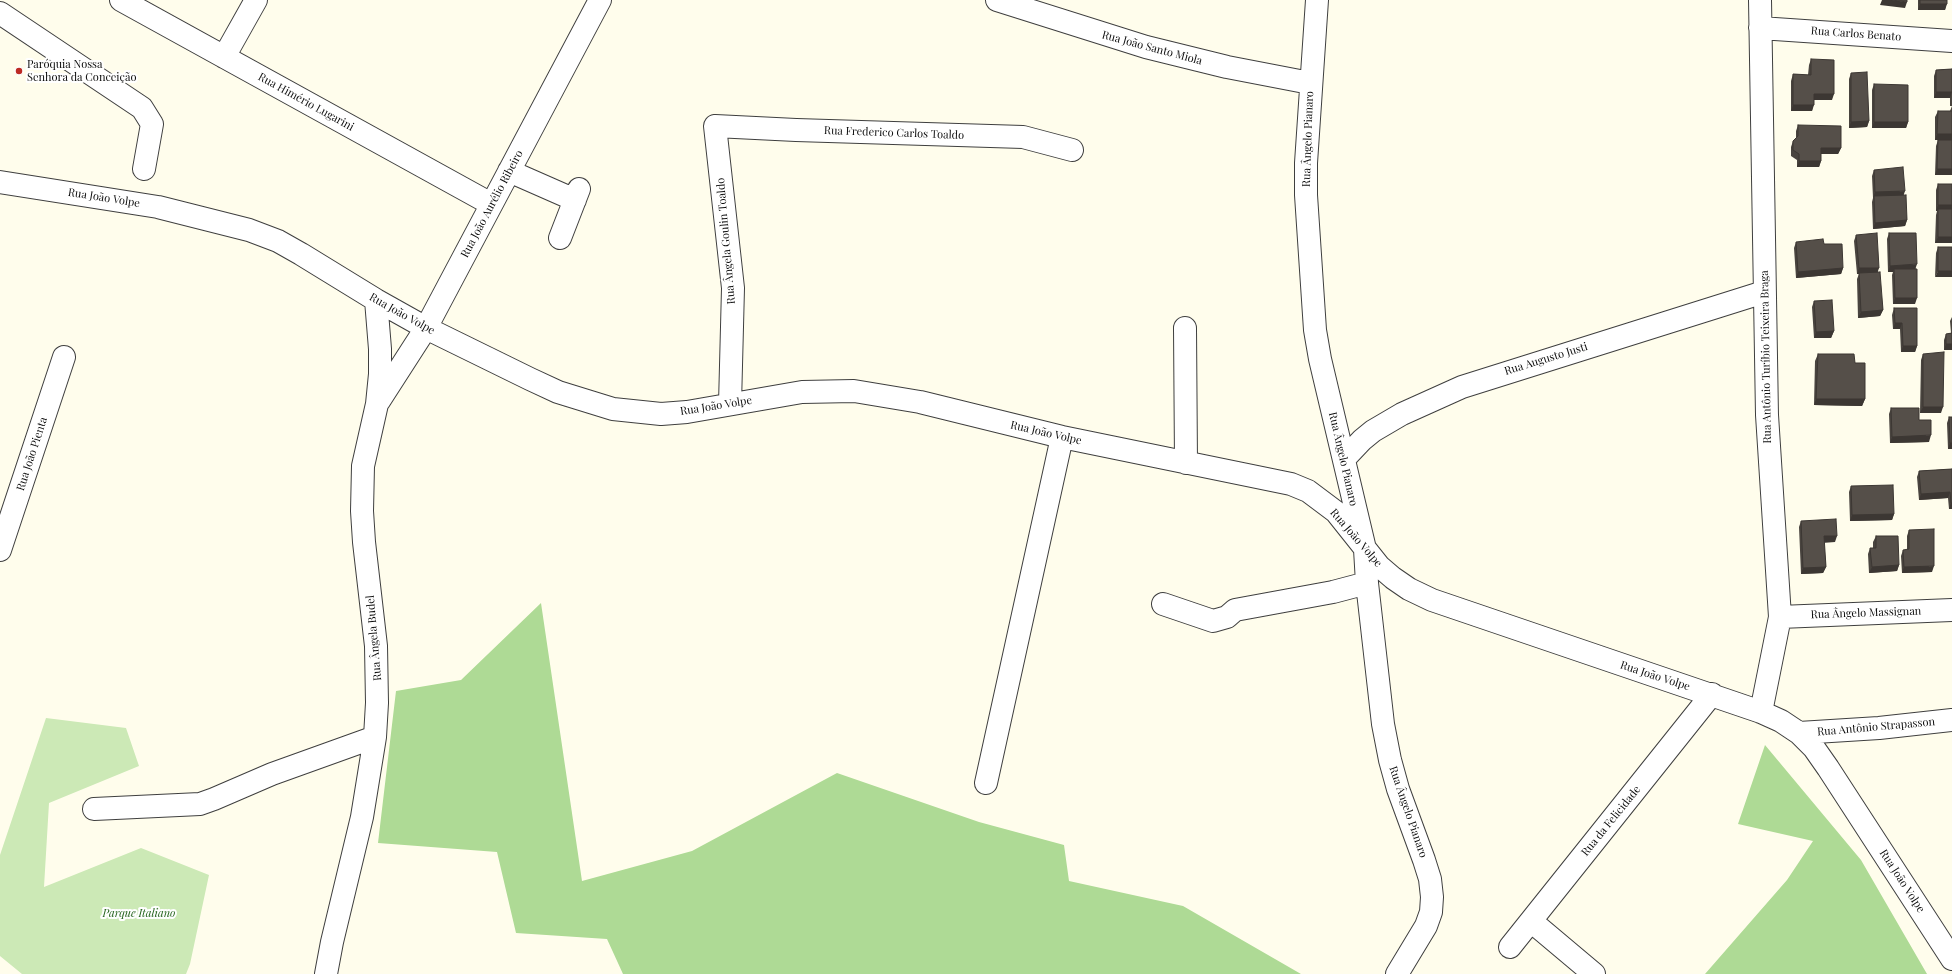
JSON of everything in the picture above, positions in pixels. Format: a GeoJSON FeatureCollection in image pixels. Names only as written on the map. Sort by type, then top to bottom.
{"type":"FeatureCollection","features":[{"type":"Feature","properties":{"kind":"street","name":"Rua Himério Lugarini"},"geometry":{"type":"LineString","coordinates":[[121,0],[492,204]]}},
{"type":"Feature","properties":{"kind":"street"},"geometry":{"type":"LineString","coordinates":[[224,57],[256,0]]}},
{"type":"Feature","properties":{"kind":"street","name":"Rua João Aurélio Ribeiro"},"geometry":{"type":"LineString","coordinates":[[377,404],[426,328],[600,0]]}},
{"type":"Feature","properties":{"kind":"street","name":"Rua João Santo Miola"},"geometry":{"type":"LineString","coordinates":[[997,0],[1146,48],[1227,67],[1310,83]]}},
{"type":"Feature","properties":{"kind":"street","name":"Rua Ângelo Pianaro"},"geometry":{"type":"LineString","coordinates":[[1317,0],[1307,125],[1306,195],[1312,296],[1320,359],[1365,549],[1367,583],[1383,724],[1390,760],[1398,789],[1430,879],[1432,897],[1431,912],[1426,926],[1397,974]]}},
{"type":"Feature","properties":{"kind":"street","name":"Rua Antônio Turíbio Teixeira Braga"},"geometry":{"type":"LineString","coordinates":[[1760,0],[1764,292],[1769,468],[1780,617],[1762,712]]}},
{"type":"Feature","properties":{"kind":"street"},"geometry":{"type":"LineString","coordinates":[[0,13],[142,108],[152,124],[144,170]]}},
{"type":"Feature","properties":{"kind":"street","name":"Rua Carlos Benato"},"geometry":{"type":"LineString","coordinates":[[1760,28],[1952,41]]}},
{"type":"Feature","properties":{"kind":"street","name":"Rua Frederico Carlos Toaldo"},"geometry":{"type":"LineString","coordinates":[[715,126],[1023,137],[1072,150]]}},
{"type":"Feature","properties":{"kind":"street","name":"Rua Ângela Goulin Toaldo"},"geometry":{"type":"LineString","coordinates":[[715,126],[733,288],[730,404]]}},
{"type":"Feature","properties":{"kind":"street"},"geometry":{"type":"LineString","coordinates":[[509,171],[577,194],[560,238]]}},
{"type":"Feature","properties":{"kind":"street","name":"Rua João Volpe"},"geometry":{"type":"LineString","coordinates":[[0,182],[158,207],[249,230],[278,242],[301,254],[376,300],[426,328],[537,382],[572,397],[613,409],[661,414],[802,392],[854,391],[920,402],[1062,438],[1270,478],[1308,491],[1336,512],[1365,549],[1393,578],[1409,589],[1432,600],[1762,712],[1781,721],[1799,733],[1814,748],[1828,768],[1952,959]]}},
{"type":"Feature","properties":{"kind":"street","name":"Rua Augusto Justi"},"geometry":{"type":"LineString","coordinates":[[1344,459],[1373,431],[1402,414],[1462,387],[1764,292]]}},
{"type":"Feature","properties":{"kind":"street","name":"Rua Ângela Budel"},"geometry":{"type":"LineString","coordinates":[[326,974],[332,942],[360,825],[374,737],[378,673],[364,542],[362,485],[364,459],[377,404],[380,349],[376,300]]}},
{"type":"Feature","properties":{"kind":"street"},"geometry":{"type":"LineString","coordinates":[[1185,328],[1186,463]]}},
{"type":"Feature","properties":{"kind":"street","name":"Rua João Pienta"},"geometry":{"type":"LineString","coordinates":[[0,550],[64,357]]}},
{"type":"Feature","properties":{"kind":"street"},"geometry":{"type":"LineString","coordinates":[[986,783],[1062,438]]}},
{"type":"Feature","properties":{"kind":"street"},"geometry":{"type":"LineString","coordinates":[[1163,604],[1214,621],[1227,617],[1235,610],[1333,592],[1367,583]]}},
{"type":"Feature","properties":{"kind":"street","name":"Rua Ângelo Massignan"},"geometry":{"type":"LineString","coordinates":[[1780,617],[1952,610]]}},
{"type":"Feature","properties":{"kind":"street","name":"Rua da Felicidade"},"geometry":{"type":"LineString","coordinates":[[1510,947],[1712,694]]}},
{"type":"Feature","properties":{"kind":"street","name":"Rua Antônio Strapasson"},"geometry":{"type":"LineString","coordinates":[[1799,733],[1879,728],[1952,720]]}},
{"type":"Feature","properties":{"kind":"street"},"geometry":{"type":"LineString","coordinates":[[94,809],[200,804],[272,774],[374,737]]}},
{"type":"Feature","properties":{"kind":"street"},"geometry":{"type":"LineString","coordinates":[[1531,921],[1594,974]]}},
{"type":"Feature","properties":{"kind":"green space"},"geometry":{"type":"Polygon","coordinates":[[[541,603],[582,881],[692,851],[837,773],[979,822],[1064,845],[1069,881],[1183,906],[1301,974],[623,974],[607,939],[516,933],[497,852],[378,843],[396,691],[461,680],[541,603]]]}},
{"type":"Feature","properties":{"kind":"green space","name":"Parque Italiano"},"geometry":{"type":"Polygon","coordinates":[[[46,718],[126,728],[139,766],[49,803],[44,887],[141,848],[209,875],[190,964],[186,974],[22,974],[0,956],[0,855],[46,718]]]}},
{"type":"Feature","properties":{"kind":"green space"},"geometry":{"type":"Polygon","coordinates":[[[1765,745],[1861,860],[1927,974],[1705,974],[1787,880],[1813,841],[1738,824],[1765,745]]]}},
{"type":"Feature","properties":{"kind":"building"},"geometry":{"type":"Polygon","coordinates":[[[1892,0],[1907,0],[1907,2],[1892,0]]]}},
{"type":"Feature","properties":{"kind":"building"},"geometry":{"type":"Polygon","coordinates":[[[1920,0],[1947,0],[1947,4],[1920,4],[1920,0]]]}},
{"type":"Feature","properties":{"kind":"building"},"geometry":{"type":"Polygon","coordinates":[[[1811,59],[1834,60],[1834,94],[1814,94],[1814,105],[1793,105],[1793,74],[1811,75],[1811,59]]]}},
{"type":"Feature","properties":{"kind":"building"},"geometry":{"type":"Polygon","coordinates":[[[1952,69],[1952,92],[1936,92],[1936,70],[1952,69]]]}},
{"type":"Feature","properties":{"kind":"building"},"geometry":{"type":"Polygon","coordinates":[[[1867,72],[1869,121],[1851,122],[1851,73],[1867,72]]]}},
{"type":"Feature","properties":{"kind":"building"},"geometry":{"type":"Polygon","coordinates":[[[1874,84],[1908,85],[1908,122],[1874,122],[1874,84]]]}},
{"type":"Feature","properties":{"kind":"building"},"geometry":{"type":"Polygon","coordinates":[[[1938,111],[1952,111],[1952,134],[1937,134],[1938,111]]]}},
{"type":"Feature","properties":{"kind":"building"},"geometry":{"type":"Polygon","coordinates":[[[1798,125],[1841,126],[1841,148],[1821,148],[1821,161],[1799,161],[1799,154],[1793,150],[1793,141],[1798,136],[1798,125]]]}},
{"type":"Feature","properties":{"kind":"building"},"geometry":{"type":"Polygon","coordinates":[[[1938,140],[1952,140],[1952,169],[1937,169],[1938,140]]]}},
{"type":"Feature","properties":{"kind":"building"},"geometry":{"type":"Polygon","coordinates":[[[1903,167],[1905,191],[1875,192],[1874,170],[1903,167]]]}},
{"type":"Feature","properties":{"kind":"building"},"geometry":{"type":"Polygon","coordinates":[[[1938,184],[1952,184],[1952,205],[1938,205],[1938,184]]]}},
{"type":"Feature","properties":{"kind":"building"},"geometry":{"type":"Polygon","coordinates":[[[1906,195],[1907,220],[1875,223],[1874,196],[1906,195]]]}},
{"type":"Feature","properties":{"kind":"building"},"geometry":{"type":"Polygon","coordinates":[[[1938,209],[1952,209],[1952,237],[1938,237],[1938,209]]]}},
{"type":"Feature","properties":{"kind":"building"},"geometry":{"type":"Polygon","coordinates":[[[1877,233],[1879,268],[1859,268],[1856,235],[1877,233]]]}},
{"type":"Feature","properties":{"kind":"building"},"geometry":{"type":"Polygon","coordinates":[[[1889,233],[1916,233],[1917,264],[1890,266],[1889,233]]]}},
{"type":"Feature","properties":{"kind":"building"},"geometry":{"type":"Polygon","coordinates":[[[1823,239],[1824,244],[1842,244],[1843,268],[1798,272],[1796,242],[1823,239]]]}},
{"type":"Feature","properties":{"kind":"building"},"geometry":{"type":"Polygon","coordinates":[[[1938,247],[1952,247],[1952,271],[1938,271],[1938,247]]]}},
{"type":"Feature","properties":{"kind":"building"},"geometry":{"type":"Polygon","coordinates":[[[1894,269],[1917,269],[1917,298],[1895,298],[1894,269]]]}},
{"type":"Feature","properties":{"kind":"building"},"geometry":{"type":"Polygon","coordinates":[[[1880,272],[1883,310],[1861,312],[1859,273],[1880,272]]]}},
{"type":"Feature","properties":{"kind":"building"},"geometry":{"type":"Polygon","coordinates":[[[1832,300],[1834,331],[1816,332],[1814,301],[1832,300]]]}},
{"type":"Feature","properties":{"kind":"building"},"geometry":{"type":"Polygon","coordinates":[[[1894,308],[1917,308],[1917,346],[1903,346],[1902,323],[1895,323],[1894,308]]]}},
{"type":"Feature","properties":{"kind":"building"},"geometry":{"type":"Polygon","coordinates":[[[1952,333],[1952,344],[1946,344],[1946,334],[1952,333]]]}},
{"type":"Feature","properties":{"kind":"building"},"geometry":{"type":"Polygon","coordinates":[[[1944,352],[1943,407],[1923,407],[1923,354],[1944,352]]]}},
{"type":"Feature","properties":{"kind":"building"},"geometry":{"type":"Polygon","coordinates":[[[1818,354],[1854,354],[1855,363],[1865,363],[1865,399],[1816,399],[1818,354]]]}},
{"type":"Feature","properties":{"kind":"building"},"geometry":{"type":"Polygon","coordinates":[[[1891,408],[1919,408],[1919,420],[1931,420],[1931,435],[1892,437],[1891,408]]]}},
{"type":"Feature","properties":{"kind":"building"},"geometry":{"type":"Polygon","coordinates":[[[1949,417],[1952,417],[1952,443],[1950,443],[1949,417]]]}},
{"type":"Feature","properties":{"kind":"building"},"geometry":{"type":"Polygon","coordinates":[[[1952,469],[1952,503],[1950,492],[1921,494],[1919,471],[1952,469]]]}},
{"type":"Feature","properties":{"kind":"building"},"geometry":{"type":"Polygon","coordinates":[[[1893,485],[1894,514],[1852,515],[1851,486],[1893,485]]]}},
{"type":"Feature","properties":{"kind":"building"},"geometry":{"type":"Polygon","coordinates":[[[1836,519],[1837,536],[1824,536],[1826,567],[1803,568],[1801,521],[1836,519]]]}},
{"type":"Feature","properties":{"kind":"building"},"geometry":{"type":"Polygon","coordinates":[[[1934,529],[1934,566],[1904,567],[1903,550],[1909,549],[1909,530],[1934,529]]]}},
{"type":"Feature","properties":{"kind":"building"},"geometry":{"type":"Polygon","coordinates":[[[1876,536],[1898,536],[1899,565],[1872,567],[1870,548],[1876,548],[1876,536]]]}},
{"type":"Feature","properties":{"kind":"place","name":"Paróquia Nossa Senhora da Conceição"},"geometry":{"type":"Point","coordinates":[19,71]}}]}
